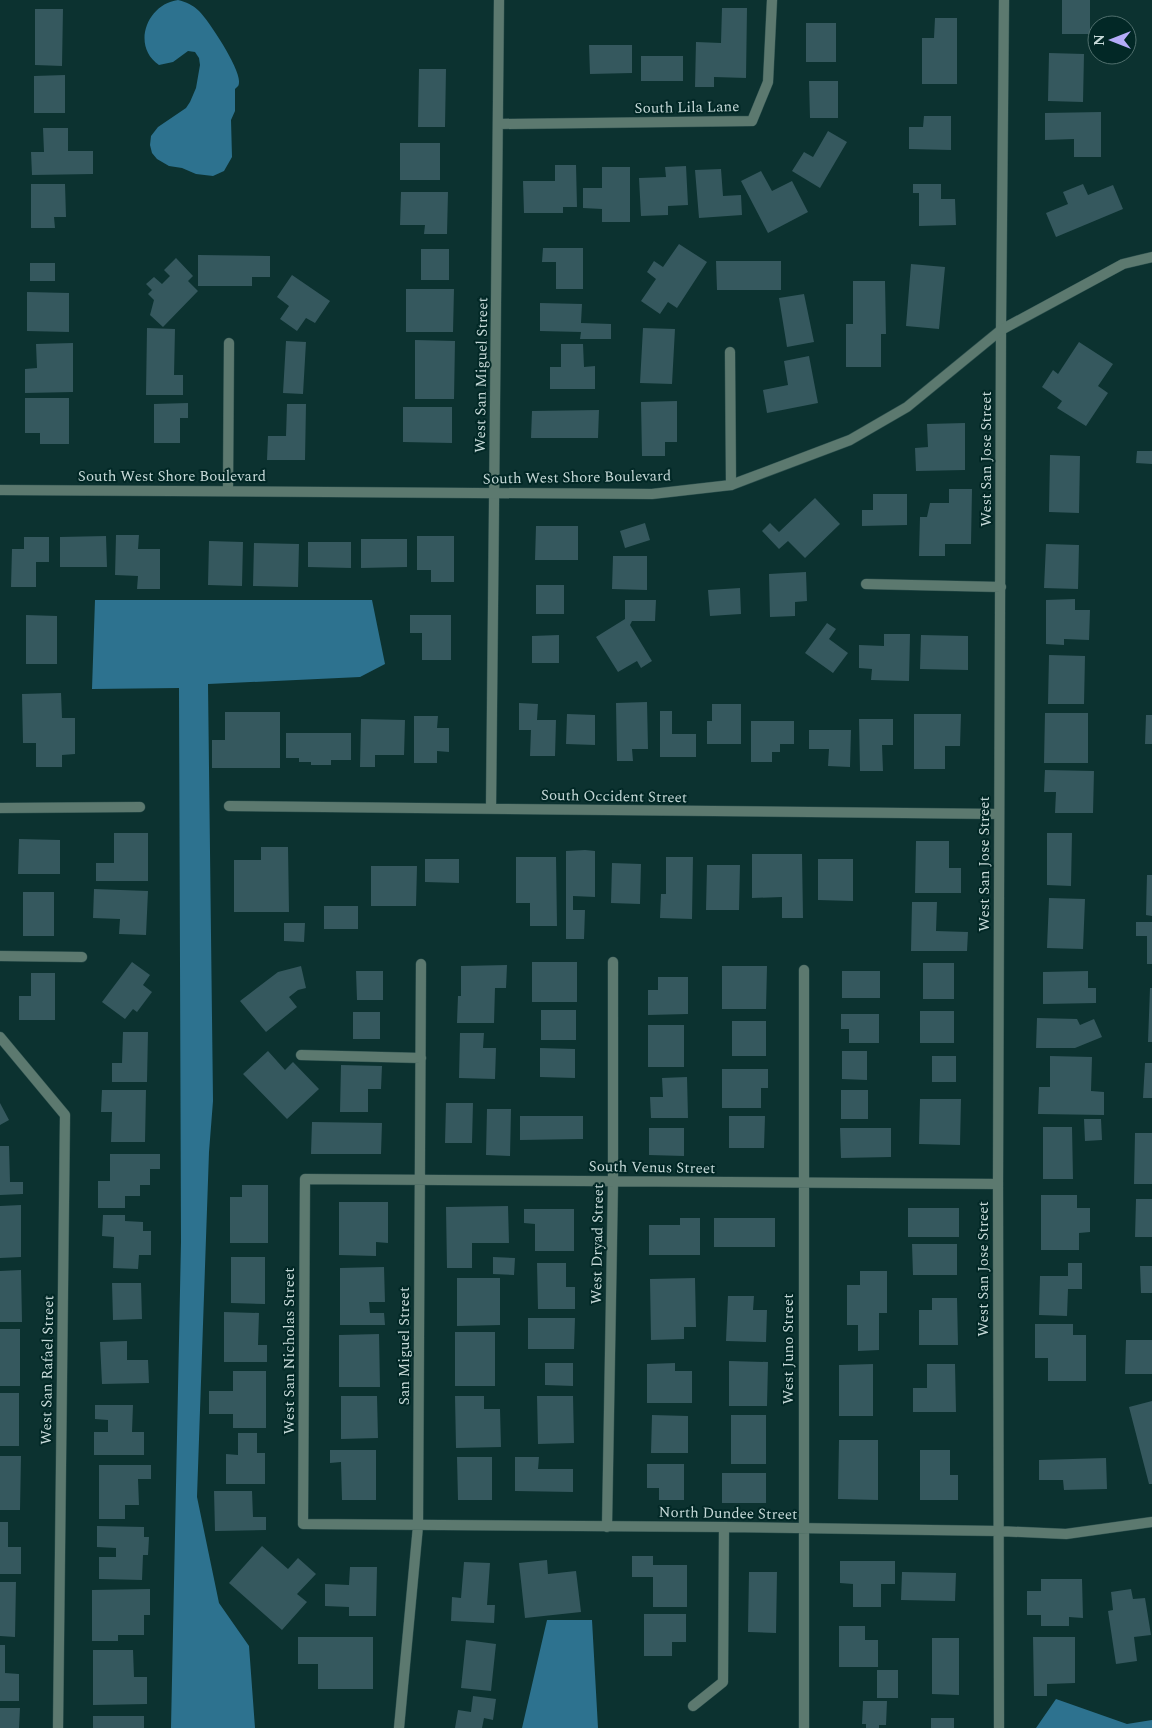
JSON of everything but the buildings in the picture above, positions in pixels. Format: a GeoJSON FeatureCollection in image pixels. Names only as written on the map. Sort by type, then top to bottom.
{"type":"FeatureCollection","features":[{"type":"Feature","properties":{"kind":"street","name":"West San Miguel Street"},"geometry":{"type":"LineString","coordinates":[[490,809],[499,0]]}},
{"type":"Feature","properties":{"kind":"street","name":"South Lila Lane"},"geometry":{"type":"LineString","coordinates":[[499,124],[752,121],[768,82],[772,0]]}},
{"type":"Feature","properties":{"kind":"street","name":"West San Jose Street"},"geometry":{"type":"LineString","coordinates":[[999,1728],[998,1184],[1004,0]]}},
{"type":"Feature","properties":{"kind":"street","name":"South West Shore Boulevard"},"geometry":{"type":"LineString","coordinates":[[0,490],[652,494],[731,485],[850,440],[907,406],[1001,330],[1123,264],[1152,257]]}},
{"type":"Feature","properties":{"kind":"street"},"geometry":{"type":"LineString","coordinates":[[228,490],[229,344]]}},
{"type":"Feature","properties":{"kind":"street"},"geometry":{"type":"LineString","coordinates":[[730,352],[731,485]]}},
{"type":"Feature","properties":{"kind":"street"},"geometry":{"type":"LineString","coordinates":[[866,584],[1001,587]]}},
{"type":"Feature","properties":{"kind":"street","name":"South Occident Street"},"geometry":{"type":"LineString","coordinates":[[229,806],[1000,814]]}},
{"type":"Feature","properties":{"kind":"street"},"geometry":{"type":"LineString","coordinates":[[0,808],[140,807]]}},
{"type":"Feature","properties":{"kind":"street"},"geometry":{"type":"LineString","coordinates":[[0,956],[82,957]]}},
{"type":"Feature","properties":{"kind":"street","name":"West Dryad Street"},"geometry":{"type":"LineString","coordinates":[[608,1527],[612,1181],[612,962]]}},
{"type":"Feature","properties":{"kind":"street","name":"San Miguel Street"},"geometry":{"type":"LineString","coordinates":[[399,1728],[418,1526],[422,964]]}},
{"type":"Feature","properties":{"kind":"street","name":"West Juno Street"},"geometry":{"type":"LineString","coordinates":[[804,970],[804,1728]]}},
{"type":"Feature","properties":{"kind":"street","name":"West San Rafael Street"},"geometry":{"type":"LineString","coordinates":[[0,1037],[65,1114],[58,1728]]}},
{"type":"Feature","properties":{"kind":"street"},"geometry":{"type":"LineString","coordinates":[[301,1055],[421,1058]]}},
{"type":"Feature","properties":{"kind":"street","name":"South Venus Street"},"geometry":{"type":"LineString","coordinates":[[305,1179],[998,1184]]}},
{"type":"Feature","properties":{"kind":"street","name":"West San Nicholas Street"},"geometry":{"type":"LineString","coordinates":[[302,1524],[305,1179]]}},
{"type":"Feature","properties":{"kind":"street","name":"North Dundee Street"},"geometry":{"type":"LineString","coordinates":[[302,1524],[608,1527],[724,1526],[1066,1534],[1152,1522]]}},
{"type":"Feature","properties":{"kind":"street"},"geometry":{"type":"LineString","coordinates":[[693,1706],[723,1682],[724,1526]]}},
{"type":"Feature","properties":{"kind":"water"},"geometry":{"type":"Polygon","coordinates":[[[178,0],[192,5],[204,16],[223,45],[238,75],[239,84],[235,89],[235,111],[231,120],[232,157],[224,171],[213,176],[196,174],[182,168],[169,166],[157,159],[152,153],[150,145],[151,136],[158,127],[186,108],[196,88],[200,65],[199,58],[195,52],[188,51],[173,62],[159,65],[151,57],[146,47],[146,27],[151,17],[167,3],[178,0]]]}},
{"type":"Feature","properties":{"kind":"water"},"geometry":{"type":"Polygon","coordinates":[[[95,600],[372,600],[385,664],[360,677],[208,684],[213,1101],[209,1152],[197,1497],[219,1603],[249,1646],[255,1728],[171,1728],[181,1242],[179,688],[92,689],[95,600]]]}},
{"type":"Feature","properties":{"kind":"water"},"geometry":{"type":"Polygon","coordinates":[[[547,1620],[592,1620],[598,1728],[522,1728],[547,1620]]]}},
{"type":"Feature","properties":{"kind":"water"},"geometry":{"type":"Polygon","coordinates":[[[1056,1699],[1127,1724],[1152,1720],[1152,1728],[1036,1728],[1056,1699]]]}}]}
